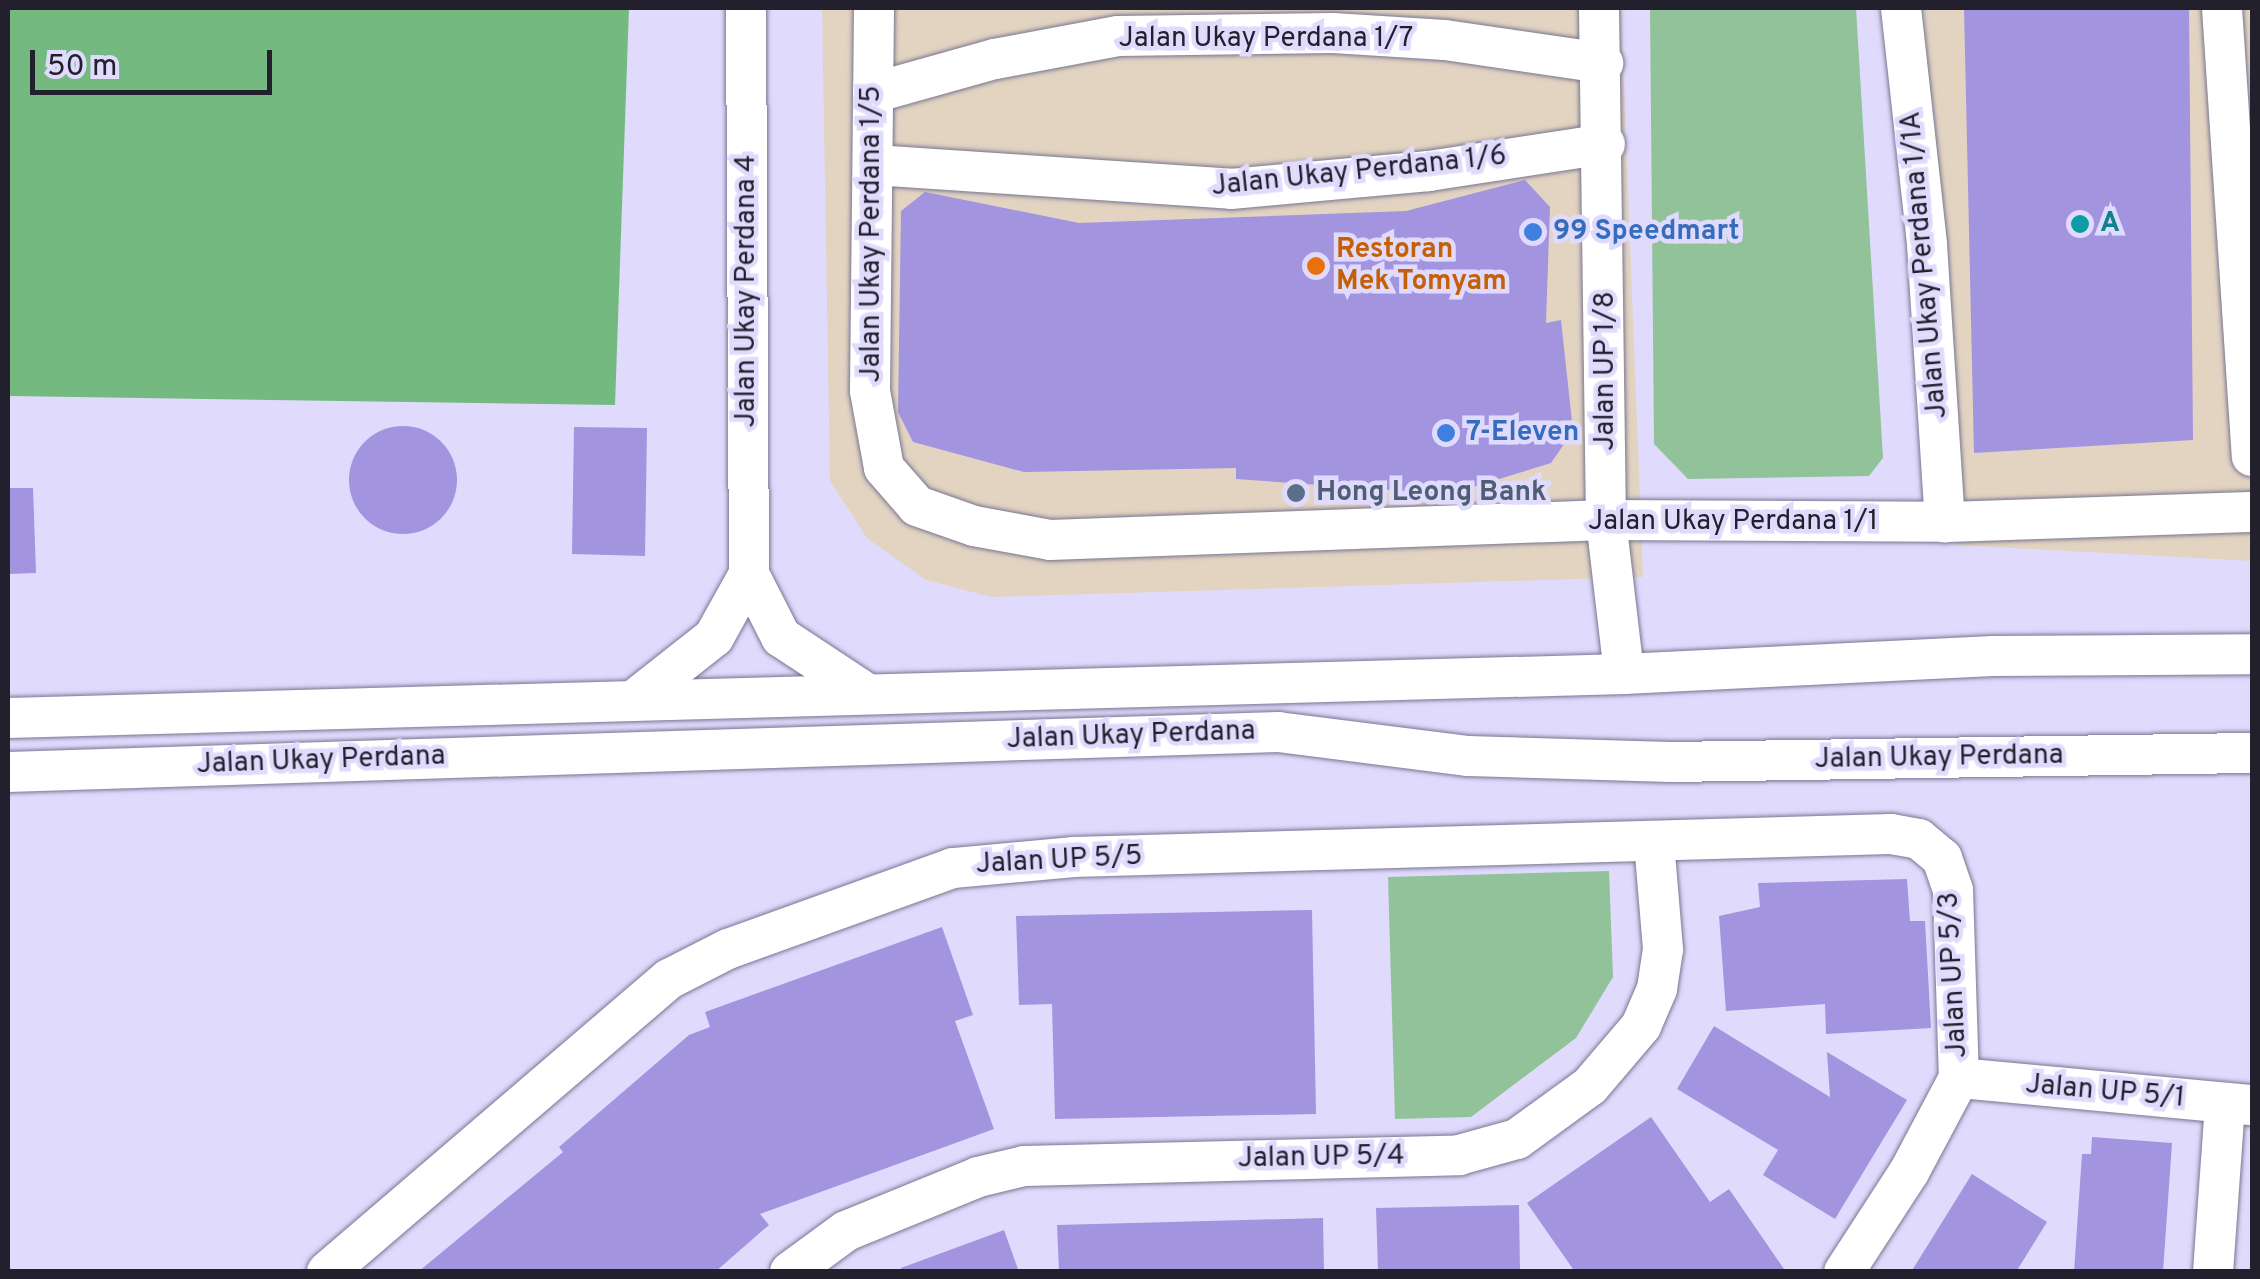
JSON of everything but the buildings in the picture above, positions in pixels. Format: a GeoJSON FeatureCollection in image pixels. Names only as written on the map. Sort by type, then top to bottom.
{"type":"FeatureCollection","features":[{"type":"Feature","properties":{"kind":"street","name":"Jalan Ukay Perdana 4"},"geometry":{"type":"LineString","coordinates":[[746,8],[749,574],[781,637],[869,694]]}},
{"type":"Feature","properties":{"kind":"street","name":"Jalan Ukay Perdana 1/5"},"geometry":{"type":"LineString","coordinates":[[874,8],[870,391],[884,468],[917,506]]}},
{"type":"Feature","properties":{"kind":"street","name":"Jalan UP 1/8"},"geometry":{"type":"LineString","coordinates":[[1599,8],[1605,144],[1606,520],[1624,674]]}},
{"type":"Feature","properties":{"kind":"street","name":"Jalan Ukay Perdana 1/1A"},"geometry":{"type":"LineString","coordinates":[[1902,8],[1927,245],[1944,522]]}},
{"type":"Feature","properties":{"kind":"street"},"geometry":{"type":"LineString","coordinates":[[2222,8],[2252,456]]}},
{"type":"Feature","properties":{"kind":"street","name":"Jalan Ukay Perdana 1/7"},"geometry":{"type":"LineString","coordinates":[[873,93],[995,58],[1118,36],[1333,33],[1445,40],[1603,63]]}},
{"type":"Feature","properties":{"kind":"street","name":"Jalan Ukay Perdana 1/6"},"geometry":{"type":"LineString","coordinates":[[874,165],[1231,189],[1430,171],[1605,144]]}},
{"type":"Feature","properties":{"kind":"street","name":"Jalan Ukay Perdana 1/1"},"geometry":{"type":"LineString","coordinates":[[917,506],[1050,540],[1606,520],[1944,522],[2252,512]]}},
{"type":"Feature","properties":{"kind":"street","name":"Jalan Ukay Perdana 4"},"geometry":{"type":"LineString","coordinates":[[634,701],[714,637],[749,574]]}},
{"type":"Feature","properties":{"kind":"street","name":"Jalan Ukay Perdana"},"geometry":{"type":"LineString","coordinates":[[8,718],[1624,674],[1993,656],[2252,654]]}},
{"type":"Feature","properties":{"kind":"street","name":"Jalan Ukay Perdana"},"geometry":{"type":"LineString","coordinates":[[8,772],[1278,732],[1468,756],[1670,762],[2252,753]]}},
{"type":"Feature","properties":{"kind":"street","name":"Jalan UP 5/5"},"geometry":{"type":"LineString","coordinates":[[327,1272],[669,979],[728,949],[952,868],[1073,858],[1891,834],[1919,839]]}},
{"type":"Feature","properties":{"kind":"street","name":"Jalan UP 5/3"},"geometry":{"type":"LineString","coordinates":[[1844,1272],[1909,1172],[1958,1078],[1953,890],[1942,858],[1919,839]]}},
{"type":"Feature","properties":{"kind":"street","name":"Jalan UP 5/4"},"geometry":{"type":"LineString","coordinates":[[790,1272],[846,1231],[978,1178],[1024,1166],[1459,1155],[1516,1139],[1590,1086],[1641,1026],[1657,989],[1663,949],[1654,842]]}},
{"type":"Feature","properties":{"kind":"street","name":"Jalan UP 5/1"},"geometry":{"type":"LineString","coordinates":[[1958,1078],[2239,1104]]}},
{"type":"Feature","properties":{"kind":"street"},"geometry":{"type":"LineString","coordinates":[[2213,1272],[2239,1104]]}},
{"type":"Feature","properties":{"kind":"shaded area"},"geometry":{"type":"Polygon","coordinates":[[[822,8],[1621,8],[1643,577],[991,597],[926,580],[867,538],[830,481],[822,8]]]}},
{"type":"Feature","properties":{"kind":"shaded area"},"geometry":{"type":"Polygon","coordinates":[[[1923,8],[2252,8],[2252,561],[1956,545],[1923,8]]]}},
{"type":"Feature","properties":{"kind":"green space"},"geometry":{"type":"Polygon","coordinates":[[[8,8],[629,8],[615,405],[8,396],[8,8]]]}},
{"type":"Feature","properties":{"kind":"green space"},"geometry":{"type":"Polygon","coordinates":[[[1650,8],[1856,8],[1883,458],[1869,476],[1688,479],[1654,444],[1650,8]]]}},
{"type":"Feature","properties":{"kind":"green space"},"geometry":{"type":"Polygon","coordinates":[[[1609,871],[1613,977],[1576,1038],[1471,1117],[1395,1119],[1388,877],[1609,871]]]}},
{"type":"Feature","properties":{"kind":"place","name":"A"},"geometry":{"type":"Point","coordinates":[2080,224]}},
{"type":"Feature","properties":{"kind":"place","name":"99 Speedmart"},"geometry":{"type":"Point","coordinates":[1533,232]}},
{"type":"Feature","properties":{"kind":"place","name":"Restoran Mek Tomyam"},"geometry":{"type":"Point","coordinates":[1316,266]}},
{"type":"Feature","properties":{"kind":"place","name":"7-Eleven"},"geometry":{"type":"Point","coordinates":[1446,433]}},
{"type":"Feature","properties":{"kind":"place","name":"Hong Leong Bank"},"geometry":{"type":"Point","coordinates":[1296,493]}}]}
